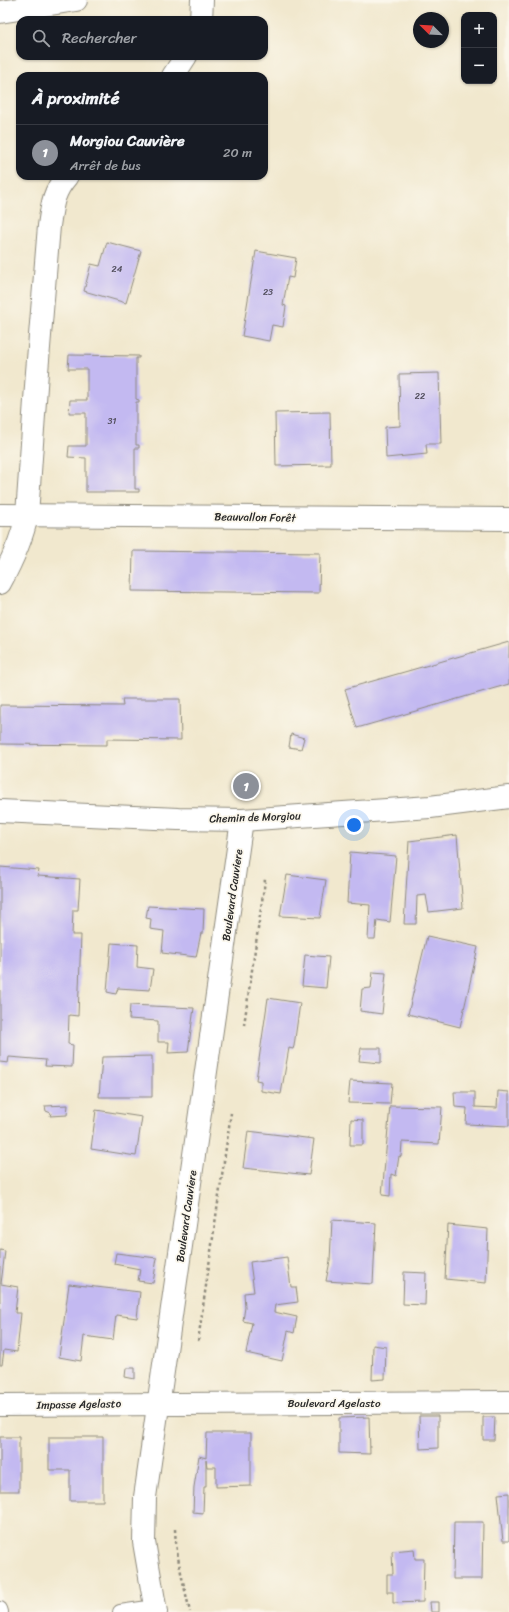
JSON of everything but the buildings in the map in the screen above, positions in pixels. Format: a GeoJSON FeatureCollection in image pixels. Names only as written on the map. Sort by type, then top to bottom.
{"type":"FeatureCollection","features":[{"type":"Feature","properties":{"kind":"street"},"geometry":{"type":"LineString","coordinates":[[0,12],[76,0]]}},
{"type":"Feature","properties":{"kind":"street"},"geometry":{"type":"LineString","coordinates":[[201,16],[202,0]]}},
{"type":"Feature","properties":{"kind":"street"},"geometry":{"type":"LineString","coordinates":[[176,72],[183,60]]}},
{"type":"Feature","properties":{"kind":"street"},"geometry":{"type":"LineString","coordinates":[[0,583],[13,558],[23,533],[27,515],[49,226],[52,205],[58,186],[63,180]]}},
{"type":"Feature","properties":{"kind":"street","name":"Beauvallon Forêt"},"geometry":{"type":"LineString","coordinates":[[0,515],[509,519]]}},
{"type":"Feature","properties":{"kind":"street","name":"Chemin de Morgiou"},"geometry":{"type":"LineString","coordinates":[[0,811],[178,819],[242,820],[430,807],[509,797]]}},
{"type":"Feature","properties":{"kind":"street","name":"Boulevard Cauviere"},"geometry":{"type":"LineString","coordinates":[[155,1609],[144,1542],[145,1497],[242,820]]}},
{"type":"Feature","properties":{"kind":"street","name":"Boulevard Agelasto"},"geometry":{"type":"LineString","coordinates":[[158,1403],[509,1402]]}},
{"type":"Feature","properties":{"kind":"street","name":"Impasse Agelasto"},"geometry":{"type":"LineString","coordinates":[[0,1405],[158,1403]]}},
{"type":"Feature","properties":{"kind":"lane"},"geometry":{"type":"LineString","coordinates":[[0,1608],[1,1612]]}},
{"type":"Feature","properties":{"kind":"lane"},"geometry":{"type":"LineString","coordinates":[[120,1612],[155,1609]]}},
{"type":"Feature","properties":{"kind":"path"},"geometry":{"type":"LineString","coordinates":[[175,1526],[175,1541],[180,1570],[190,1612]]}},
{"type":"Feature","properties":{"kind":"place","name":"Morgiou Cauvière"},"geometry":{"type":"Point","coordinates":[246,786]}}]}
